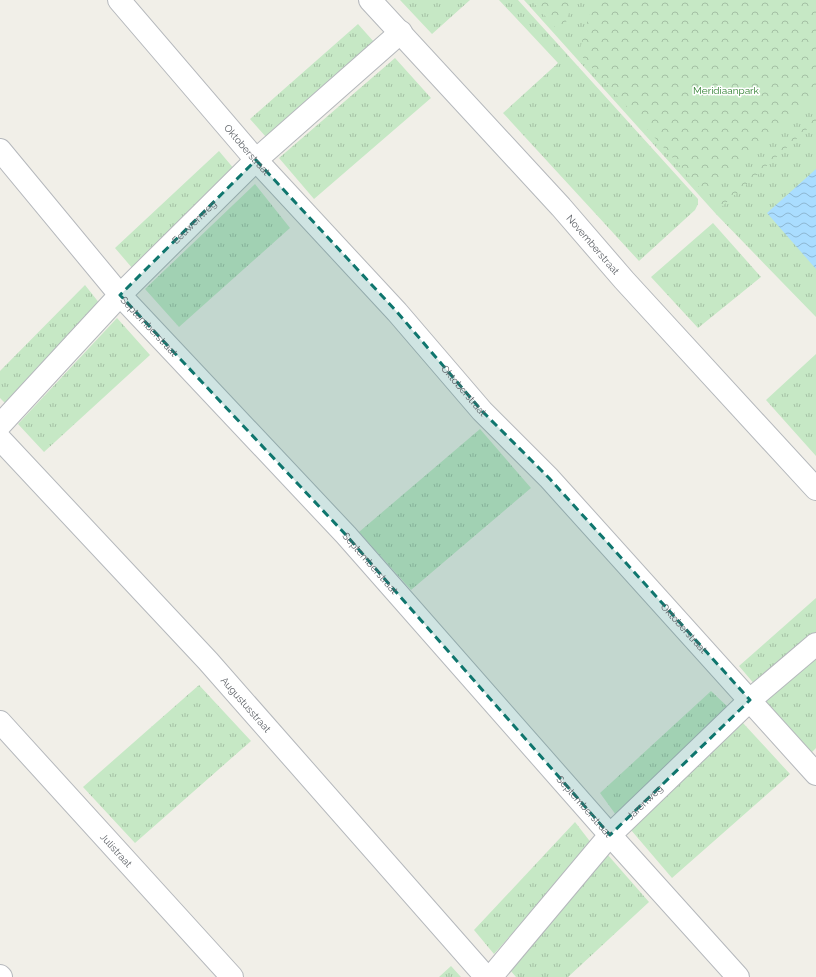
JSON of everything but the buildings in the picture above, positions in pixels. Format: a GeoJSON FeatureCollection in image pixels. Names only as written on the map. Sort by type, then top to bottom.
{"type":"FeatureCollection","features":[{"type":"Feature","properties":{"kind":"street","name":"Oktoberstraat"},"geometry":{"type":"LineString","coordinates":[[118,0],[256,160],[397,312],[482,411],[549,478],[816,774]]}},
{"type":"Feature","properties":{"kind":"street","name":"Novemberstraat"},"geometry":{"type":"LineString","coordinates":[[370,0],[561,207],[624,280],[816,489]]}},
{"type":"Feature","properties":{"kind":"street","name":"Eeuwenweg"},"geometry":{"type":"LineString","coordinates":[[0,425],[120,295],[256,160],[401,32]]}},
{"type":"Feature","properties":{"kind":"street","name":"Septemberstraat"},"geometry":{"type":"LineString","coordinates":[[0,150],[120,295],[346,535],[610,835],[738,977]]}},
{"type":"Feature","properties":{"kind":"street","name":"Augustusstraat"},"geometry":{"type":"LineString","coordinates":[[0,439],[208,662],[486,977]]}},
{"type":"Feature","properties":{"kind":"street","name":"Jarenweg"},"geometry":{"type":"LineString","coordinates":[[491,977],[610,835],[750,700],[816,644]]}},
{"type":"Feature","properties":{"kind":"street","name":"Julistraat"},"geometry":{"type":"LineString","coordinates":[[0,722],[232,977]]}},
{"type":"Feature","properties":{"kind":"highlighted area"},"geometry":{"type":"Polygon","coordinates":[[[256,160],[397,312],[482,411],[549,478],[750,700],[610,835],[346,535],[120,295],[256,160]]]}},
{"type":"Feature","properties":{"kind":"green space"},"geometry":{"type":"Polygon","coordinates":[[[400,0],[470,0],[432,34],[400,0]]]}},
{"type":"Feature","properties":{"kind":"green space"},"geometry":{"type":"Polygon","coordinates":[[[499,0],[518,0],[698,199],[698,204],[695,210],[639,261],[503,113],[558,63],[499,0]]]}},
{"type":"Feature","properties":{"kind":"green space","name":"Meridiaanpark"},"geometry":{"type":"Polygon","coordinates":[[[524,0],[816,0],[816,317],[716,214],[524,0]]]}},
{"type":"Feature","properties":{"kind":"green space"},"geometry":{"type":"Polygon","coordinates":[[[531,0],[573,0],[562,35],[531,0]]]}},
{"type":"Feature","properties":{"kind":"green space","name":"Meridiaanpark"},"geometry":{"type":"Polygon","coordinates":[[[593,0],[816,0],[816,98],[707,196],[579,53],[593,0]]]}},
{"type":"Feature","properties":{"kind":"green space"},"geometry":{"type":"Polygon","coordinates":[[[358,24],[374,42],[266,137],[250,119],[358,24]]]}},
{"type":"Feature","properties":{"kind":"green space"},"geometry":{"type":"Polygon","coordinates":[[[395,58],[431,98],[314,199],[279,158],[395,58]]]}},
{"type":"Feature","properties":{"kind":"green space"},"geometry":{"type":"Polygon","coordinates":[[[816,113],[816,121],[719,209],[715,204],[816,113]]]}},
{"type":"Feature","properties":{"kind":"green space"},"geometry":{"type":"Polygon","coordinates":[[[219,151],[235,170],[133,269],[115,248],[219,151]]]}},
{"type":"Feature","properties":{"kind":"green space"},"geometry":{"type":"Polygon","coordinates":[[[255,184],[290,228],[179,327],[145,289],[255,184]]]}},
{"type":"Feature","properties":{"kind":"green space"},"geometry":{"type":"Polygon","coordinates":[[[713,223],[761,277],[698,328],[651,277],[713,223]]]}},
{"type":"Feature","properties":{"kind":"green space"},"geometry":{"type":"Polygon","coordinates":[[[85,285],[100,304],[6,404],[0,398],[0,371],[85,285]]]}},
{"type":"Feature","properties":{"kind":"green space"},"geometry":{"type":"Polygon","coordinates":[[[117,318],[150,355],[44,452],[18,424],[117,318]]]}},
{"type":"Feature","properties":{"kind":"green space"},"geometry":{"type":"Polygon","coordinates":[[[816,354],[816,456],[766,400],[816,354]]]}},
{"type":"Feature","properties":{"kind":"green space"},"geometry":{"type":"Polygon","coordinates":[[[480,429],[531,488],[411,590],[359,532],[480,429]]]}},
{"type":"Feature","properties":{"kind":"green space"},"geometry":{"type":"Polygon","coordinates":[[[816,598],[816,635],[756,686],[739,666],[816,598]]]}},
{"type":"Feature","properties":{"kind":"green space"},"geometry":{"type":"Polygon","coordinates":[[[816,657],[816,748],[811,753],[763,700],[816,657]]]}},
{"type":"Feature","properties":{"kind":"green space"},"geometry":{"type":"Polygon","coordinates":[[[199,685],[251,741],[135,843],[83,787],[199,685]]]}},
{"type":"Feature","properties":{"kind":"green space"},"geometry":{"type":"Polygon","coordinates":[[[711,691],[730,709],[616,815],[600,793],[711,691]]]}},
{"type":"Feature","properties":{"kind":"green space"},"geometry":{"type":"Polygon","coordinates":[[[743,723],[790,774],[672,878],[631,830],[743,723]]]}},
{"type":"Feature","properties":{"kind":"green space"},"geometry":{"type":"Polygon","coordinates":[[[575,822],[592,844],[494,954],[474,930],[575,822]]]}},
{"type":"Feature","properties":{"kind":"green space"},"geometry":{"type":"Polygon","coordinates":[[[607,854],[649,902],[568,977],[516,977],[510,970],[607,854]]]}},
{"type":"Feature","properties":{"kind":"green space"},"geometry":{"type":"Polygon","coordinates":[[[451,966],[461,977],[439,977],[451,966]]]}},
{"type":"Feature","properties":{"kind":"water"},"geometry":{"type":"Polygon","coordinates":[[[816,169],[816,269],[767,213],[816,169]]]}}]}
